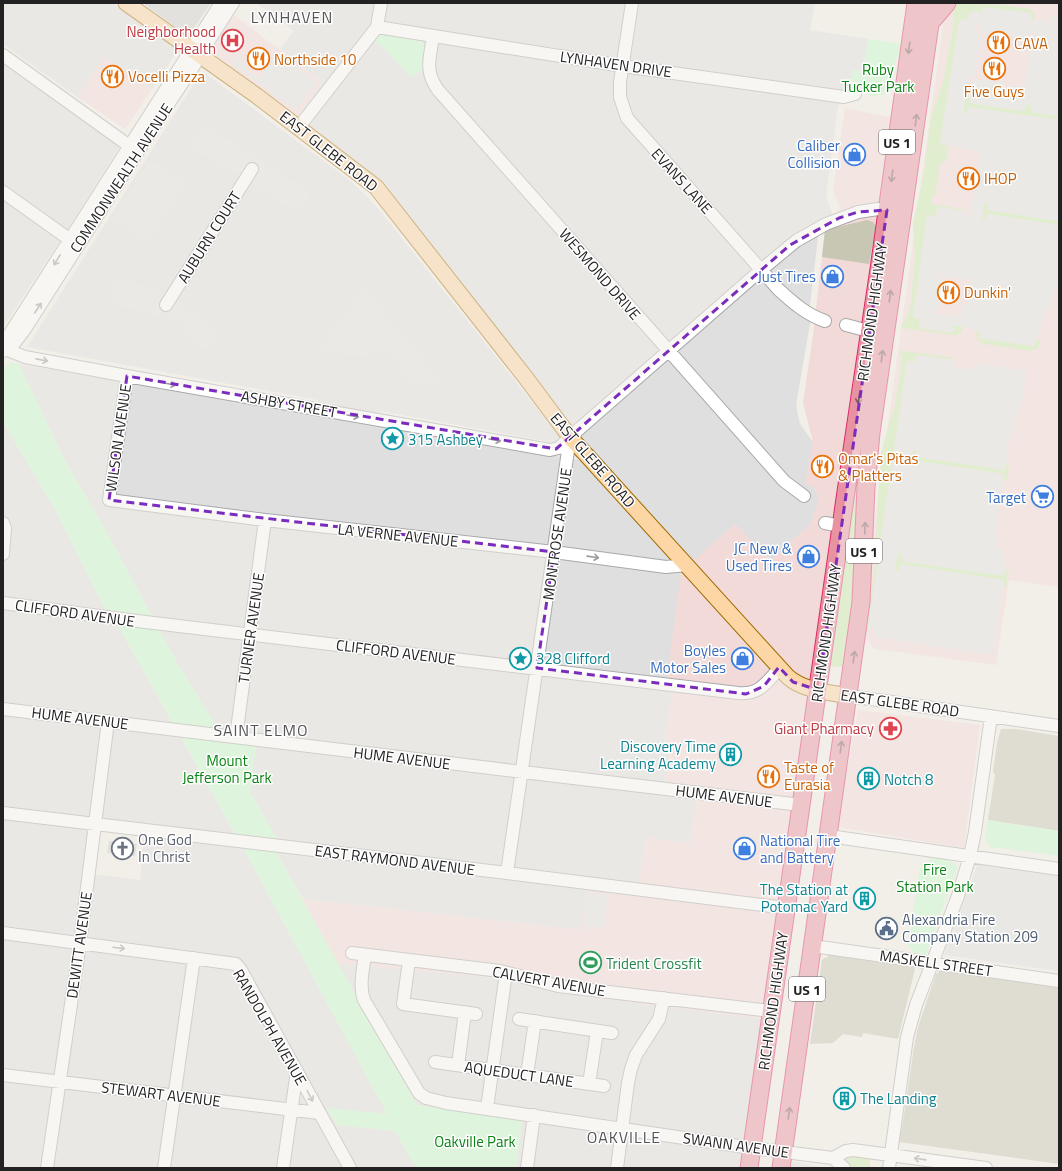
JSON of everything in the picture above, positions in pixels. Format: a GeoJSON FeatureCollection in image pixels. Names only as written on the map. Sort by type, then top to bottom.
{"type":"FeatureCollection","features":[{"type":"Feature","properties":{"kind":"highway","name":"RICHMOND HIGHWAY"},"geometry":{"type":"LineString","coordinates":[[895,212],[916,3]]}},
{"type":"Feature","properties":{"kind":"highway"},"geometry":{"type":"LineString","coordinates":[[928,3],[930,23]]}},
{"type":"Feature","properties":{"kind":"highway","name":"RICHMOND HIGHWAY"},"geometry":{"type":"LineString","coordinates":[[782,1160],[861,602],[868,459],[877,333],[895,212],[933,3]]}},
{"type":"Feature","properties":{"kind":"highway"},"geometry":{"type":"LineString","coordinates":[[930,23],[947,3]]}},
{"type":"Feature","properties":{"kind":"highway","name":"RICHMOND HIGHWAY"},"geometry":{"type":"LineString","coordinates":[[749,1168],[818,690],[833,525],[877,333]]}},
{"type":"Feature","properties":{"kind":"main road","name":"EAST GLEBE ROAD"},"geometry":{"type":"LineString","coordinates":[[126,3],[196,52],[299,128],[364,177],[385,197],[570,437],[780,668],[793,682],[804,687],[848,696]]}},
{"type":"Feature","properties":{"kind":"street","name":"COMMONWEALTH AVENUE"},"geometry":{"type":"LineString","coordinates":[[196,52],[221,3]]}},
{"type":"Feature","properties":{"kind":"street","name":"COMMONWEALTH AVENUE"},"geometry":{"type":"LineString","coordinates":[[4,350],[13,345],[25,329],[74,242],[133,149],[196,52],[232,3]]}},
{"type":"Feature","properties":{"kind":"street"},"geometry":{"type":"LineString","coordinates":[[299,128],[377,27],[381,3]]}},
{"type":"Feature","properties":{"kind":"street","name":"EVANS LANE"},"geometry":{"type":"LineString","coordinates":[[632,3],[620,82],[620,97],[627,118],[761,270],[792,302],[818,319],[825,321]]}},
{"type":"Feature","properties":{"kind":"street","name":"LYNHAVEN DRIVE"},"geometry":{"type":"LineString","coordinates":[[377,27],[623,66],[844,97],[855,94]]}},
{"type":"Feature","properties":{"kind":"street","name":"WESMOND DRIVE"},"geometry":{"type":"LineString","coordinates":[[433,36],[428,71],[432,82],[438,90],[784,481],[804,496]]}},
{"type":"Feature","properties":{"kind":"street"},"geometry":{"type":"LineString","coordinates":[[3,55],[133,149]]}},
{"type":"Feature","properties":{"kind":"street","name":"AUBURN COURT"},"geometry":{"type":"LineString","coordinates":[[166,305],[252,169]]}},
{"type":"Feature","properties":{"kind":"street"},"geometry":{"type":"LineString","coordinates":[[3,192],[74,242]]}},
{"type":"Feature","properties":{"kind":"street"},"geometry":{"type":"LineString","coordinates":[[570,437],[796,241],[826,224],[858,212],[878,209],[895,212]]}},
{"type":"Feature","properties":{"kind":"street"},"geometry":{"type":"LineString","coordinates":[[846,325],[877,333]]}},
{"type":"Feature","properties":{"kind":"street","name":"ASHBY STREET"},"geometry":{"type":"LineString","coordinates":[[4,350],[25,357],[127,376],[550,450],[559,448],[570,437]]}},
{"type":"Feature","properties":{"kind":"street","name":"WILSON AVENUE"},"geometry":{"type":"LineString","coordinates":[[109,500],[127,376]]}},
{"type":"Feature","properties":{"kind":"street","name":"MONTROSE AVENUE"},"geometry":{"type":"LineString","coordinates":[[507,873],[570,437]]}},
{"type":"Feature","properties":{"kind":"street","name":"LA VERNE AVENUE"},"geometry":{"type":"LineString","coordinates":[[109,500],[265,520],[554,552],[666,567],[687,565]]}},
{"type":"Feature","properties":{"kind":"street","name":"TURNER AVENUE"},"geometry":{"type":"LineString","coordinates":[[236,737],[265,520]]}},
{"type":"Feature","properties":{"kind":"street"},"geometry":{"type":"LineString","coordinates":[[3,523],[5,528],[3,554]]}},
{"type":"Feature","properties":{"kind":"street","name":"CLIFFORD AVENUE"},"geometry":{"type":"LineString","coordinates":[[3,603],[250,635],[746,694],[759,690],[780,668]]}},
{"type":"Feature","properties":{"kind":"street","name":"EAST GLEBE ROAD"},"geometry":{"type":"LineString","coordinates":[[848,696],[1059,726]]}},
{"type":"Feature","properties":{"kind":"street","name":"HUME AVENUE"},"geometry":{"type":"LineString","coordinates":[[3,709],[801,805]]}},
{"type":"Feature","properties":{"kind":"street"},"geometry":{"type":"LineString","coordinates":[[888,1168],[907,1037],[916,1005],[962,883],[970,856],[975,832],[991,716]]}},
{"type":"Feature","properties":{"kind":"street","name":"DEWITT AVENUE"},"geometry":{"type":"LineString","coordinates":[[47,1168],[80,943],[108,721]]}},
{"type":"Feature","properties":{"kind":"street","name":"EAST RAYMOND AVENUE"},"geometry":{"type":"LineString","coordinates":[[3,813],[786,908]]}},
{"type":"Feature","properties":{"kind":"street"},"geometry":{"type":"LineString","coordinates":[[829,836],[1059,869]]}},
{"type":"Feature","properties":{"kind":"street","name":"RANDOLPH AVENUE"},"geometry":{"type":"LineString","coordinates":[[3,934],[236,964],[241,970],[350,1168]]}},
{"type":"Feature","properties":{"kind":"street","name":"MASKELL STREET"},"geometry":{"type":"LineString","coordinates":[[813,946],[1059,981]]}},
{"type":"Feature","properties":{"kind":"street","name":"CALVERT AVENUE"},"geometry":{"type":"LineString","coordinates":[[352,954],[506,973],[558,986],[771,1011]]}},
{"type":"Feature","properties":{"kind":"street","name":"SWANN AVENUE"},"geometry":{"type":"LineString","coordinates":[[365,955],[362,986],[362,995],[364,1000],[419,1094],[426,1098],[534,1116],[752,1148],[782,1160],[833,1158],[853,1150],[986,1168]]}},
{"type":"Feature","properties":{"kind":"street"},"geometry":{"type":"LineString","coordinates":[[164,1168],[194,958]]}},
{"type":"Feature","properties":{"kind":"street"},"geometry":{"type":"LineString","coordinates":[[409,961],[403,1004],[471,1013],[458,1065]]}},
{"type":"Feature","properties":{"kind":"street"},"geometry":{"type":"LineString","coordinates":[[487,1108],[506,973]]}},
{"type":"Feature","properties":{"kind":"street"},"geometry":{"type":"LineString","coordinates":[[617,1168],[631,1069],[636,1055],[659,1019],[664,998]]}},
{"type":"Feature","properties":{"kind":"street"},"geometry":{"type":"LineString","coordinates":[[519,1019],[612,1033]]}},
{"type":"Feature","properties":{"kind":"street"},"geometry":{"type":"LineString","coordinates":[[527,1075],[535,1021]]}},
{"type":"Feature","properties":{"kind":"street"},"geometry":{"type":"LineString","coordinates":[[589,1084],[597,1031]]}},
{"type":"Feature","properties":{"kind":"street","name":"AQUEDUCT LANE"},"geometry":{"type":"LineString","coordinates":[[435,1062],[604,1086]]}},
{"type":"Feature","properties":{"kind":"street"},"geometry":{"type":"LineString","coordinates":[[283,1168],[297,1072]]}},
{"type":"Feature","properties":{"kind":"street","name":"STEWART AVENUE"},"geometry":{"type":"LineString","coordinates":[[3,1075],[319,1113]]}},
{"type":"Feature","properties":{"kind":"street"},"geometry":{"type":"LineString","coordinates":[[527,1168],[534,1116]]}},
{"type":"Feature","properties":{"kind":"street"},"geometry":{"type":"LineString","coordinates":[[833,1158],[844,1168]]}},
{"type":"Feature","properties":{"kind":"highlighted area"},"geometry":{"type":"Polygon","coordinates":[[[887,210],[818,690],[793,682],[779,667],[764,686],[746,694],[537,668],[554,552],[109,500],[127,376],[556,449],[790,245],[839,218],[858,212],[887,210]]]}},
{"type":"Feature","properties":{"kind":"shaded area"},"geometry":{"type":"Polygon","coordinates":[[[3,3],[113,3],[178,50],[152,89],[104,58],[77,97],[3,44],[3,3]]]}},
{"type":"Feature","properties":{"kind":"shaded area"},"geometry":{"type":"Polygon","coordinates":[[[146,3],[211,3],[188,37],[145,5],[146,3]]]}},
{"type":"Feature","properties":{"kind":"shaded area"},"geometry":{"type":"Polygon","coordinates":[[[256,3],[815,3],[810,30],[868,39],[863,71],[852,70],[850,81],[838,107],[826,195],[833,216],[820,221],[810,305],[810,324],[796,405],[800,424],[813,442],[814,487],[819,499],[811,524],[770,561],[735,524],[667,679],[672,692],[665,744],[670,745],[665,781],[697,797],[690,844],[646,837],[639,884],[581,930],[303,899],[277,854],[275,835],[250,792],[256,746],[227,743],[215,725],[176,661],[106,531],[64,459],[19,364],[315,415],[318,400],[27,347],[202,71],[351,181],[376,206],[552,427],[572,427],[386,192],[297,118],[322,82],[280,49],[294,31],[256,3]],[[380,34],[383,47],[410,76],[424,44],[419,40],[380,34]],[[380,411],[374,425],[580,460],[551,442],[380,411]]]}},
{"type":"Feature","properties":{"kind":"shaded area"},"geometry":{"type":"Polygon","coordinates":[[[946,3],[1059,3],[1059,587],[1009,580],[996,665],[874,649],[860,628],[946,3]]]}},
{"type":"Feature","properties":{"kind":"shaded area"},"geometry":{"type":"Polygon","coordinates":[[[983,7],[1031,13],[1031,20],[1050,22],[1051,16],[1059,17],[1059,116],[1031,112],[1032,105],[1025,105],[1024,111],[969,103],[970,97],[966,96],[963,113],[967,114],[968,107],[1059,120],[1059,221],[987,210],[988,204],[984,203],[982,220],[985,220],[987,214],[1059,225],[1059,282],[1053,293],[1051,305],[1043,316],[1041,328],[1035,340],[1034,346],[979,338],[979,331],[962,326],[954,325],[953,333],[919,328],[920,319],[913,318],[927,215],[936,216],[938,207],[967,211],[966,218],[970,218],[980,152],[940,144],[959,20],[966,20],[973,11],[982,13],[983,7]],[[976,24],[975,32],[982,33],[975,75],[969,75],[968,85],[972,85],[974,79],[1003,83],[1002,90],[1007,92],[1009,85],[1025,85],[1033,32],[1029,31],[1028,38],[979,31],[980,24],[976,24]],[[937,275],[936,278],[944,279],[939,311],[932,310],[931,313],[961,317],[963,303],[967,303],[971,280],[937,275]]]}},
{"type":"Feature","properties":{"kind":"shaded area"},"geometry":{"type":"Polygon","coordinates":[[[234,15],[322,82],[297,118],[210,52],[234,15]]]}},
{"type":"Feature","properties":{"kind":"shaded area"},"geometry":{"type":"Polygon","coordinates":[[[278,52],[317,82],[296,110],[231,63],[237,56],[247,63],[246,69],[258,79],[278,52]]]}},
{"type":"Feature","properties":{"kind":"shaded area"},"geometry":{"type":"Polygon","coordinates":[[[104,57],[152,89],[125,129],[77,97],[104,57]]]}},
{"type":"Feature","properties":{"kind":"shaded area"},"geometry":{"type":"Polygon","coordinates":[[[3,60],[121,145],[67,230],[3,184],[3,60]]]}},
{"type":"Feature","properties":{"kind":"shaded area"},"geometry":{"type":"Polygon","coordinates":[[[845,108],[895,118],[762,1019],[556,993],[508,980],[479,976],[338,964],[303,899],[581,930],[587,890],[639,884],[646,837],[690,844],[697,797],[665,781],[670,745],[665,744],[672,692],[667,679],[681,572],[735,524],[770,561],[811,524],[819,499],[814,487],[805,484],[813,442],[803,403],[813,335],[825,230],[833,216],[840,209],[833,190],[845,108]]]}},
{"type":"Feature","properties":{"kind":"shaded area"},"geometry":{"type":"Polygon","coordinates":[[[205,125],[311,192],[299,214],[190,147],[205,125]]]}},
{"type":"Feature","properties":{"kind":"shaded area"},"geometry":{"type":"Polygon","coordinates":[[[151,160],[186,183],[147,243],[112,220],[151,160]]]}},
{"type":"Feature","properties":{"kind":"shaded area"},"geometry":{"type":"Polygon","coordinates":[[[4,198],[61,239],[3,327],[3,200],[4,198]]]}},
{"type":"Feature","properties":{"kind":"shaded area"},"geometry":{"type":"Polygon","coordinates":[[[867,220],[873,222],[876,227],[869,264],[822,257],[825,230],[867,220]]]}},
{"type":"Feature","properties":{"kind":"shaded area"},"geometry":{"type":"Polygon","coordinates":[[[115,276],[163,292],[220,330],[208,351],[178,332],[182,324],[162,311],[158,319],[141,312],[108,303],[115,276]]]}},
{"type":"Feature","properties":{"kind":"shaded area"},"geometry":{"type":"Polygon","coordinates":[[[364,287],[442,381],[415,388],[383,348],[368,358],[317,350],[364,287]]]}},
{"type":"Feature","properties":{"kind":"shaded area"},"geometry":{"type":"Polygon","coordinates":[[[916,355],[954,360],[953,367],[974,370],[975,363],[1027,371],[1022,402],[1016,415],[1015,426],[1009,438],[1005,470],[916,457],[917,451],[913,450],[911,466],[914,467],[915,461],[1004,474],[996,530],[998,544],[997,549],[1004,550],[1004,576],[901,561],[902,554],[898,553],[895,570],[899,571],[900,564],[1004,580],[993,655],[875,637],[876,629],[868,628],[878,562],[884,562],[885,559],[878,558],[893,458],[900,459],[900,455],[894,453],[907,361],[915,362],[916,355]]]}},
{"type":"Feature","properties":{"kind":"shaded area"},"geometry":{"type":"Polygon","coordinates":[[[3,422],[56,511],[105,609],[3,597],[3,422]]]}},
{"type":"Feature","properties":{"kind":"shaded area"},"geometry":{"type":"Polygon","coordinates":[[[3,610],[117,624],[235,834],[3,807],[3,610]]]}},
{"type":"Feature","properties":{"kind":"shaded area","name":"Notch 8"},"geometry":{"type":"Polygon","coordinates":[[[858,710],[980,725],[964,848],[837,827],[858,710]]]}},
{"type":"Feature","properties":{"kind":"shaded area"},"geometry":{"type":"Polygon","coordinates":[[[1001,729],[1016,729],[1059,736],[1059,831],[988,820],[995,775],[993,772],[997,743],[1001,729]]]}},
{"type":"Feature","properties":{"kind":"shaded area"},"geometry":{"type":"Polygon","coordinates":[[[3,815],[92,826],[56,1076],[3,1069],[3,815]]]}},
{"type":"Feature","properties":{"kind":"shaded area"},"geometry":{"type":"Polygon","coordinates":[[[144,834],[242,846],[388,1115],[327,1109],[337,1125],[395,1131],[416,1168],[53,1168],[93,874],[140,880],[144,834]]]}},
{"type":"Feature","properties":{"kind":"shaded area","name":"One God In Christ"},"geometry":{"type":"Polygon","coordinates":[[[109,841],[137,844],[135,856],[107,853],[109,841]]]}},
{"type":"Feature","properties":{"kind":"shaded area"},"geometry":{"type":"Polygon","coordinates":[[[978,863],[1059,875],[1059,971],[944,955],[978,863]]]}},
{"type":"Feature","properties":{"kind":"shaded area"},"geometry":{"type":"Polygon","coordinates":[[[588,892],[608,895],[604,928],[584,926],[588,892]]]}},
{"type":"Feature","properties":{"kind":"shaded area"},"geometry":{"type":"Polygon","coordinates":[[[828,952],[914,965],[912,967],[915,969],[898,1039],[863,1033],[862,1037],[843,1034],[833,1043],[810,1044],[822,960],[828,957],[828,952]]]}},
{"type":"Feature","properties":{"kind":"shaded area"},"geometry":{"type":"Polygon","coordinates":[[[338,964],[479,976],[508,980],[556,993],[762,1019],[739,1168],[516,1168],[522,1119],[417,1105],[338,964]]]}},
{"type":"Feature","properties":{"kind":"shaded area"},"geometry":{"type":"Polygon","coordinates":[[[942,969],[1059,986],[1059,1164],[899,1142],[899,1133],[902,1129],[918,1027],[936,974],[942,969]]]}},
{"type":"Feature","properties":{"kind":"shaded area"},"geometry":{"type":"Polygon","coordinates":[[[3,1079],[54,1085],[41,1168],[3,1168],[3,1079]]]}},
{"type":"Feature","properties":{"kind":"shaded area"},"geometry":{"type":"Polygon","coordinates":[[[788,1160],[825,1168],[787,1168],[788,1160]]]}},
{"type":"Feature","properties":{"kind":"green space"},"geometry":{"type":"Polygon","coordinates":[[[959,3],[1004,5],[1030,9],[1034,12],[1034,20],[1030,20],[1031,13],[983,7],[982,13],[974,11],[967,16],[966,20],[959,20],[940,144],[948,146],[946,162],[940,162],[935,196],[932,196],[931,204],[967,211],[938,207],[913,318],[920,319],[919,328],[953,333],[954,325],[962,326],[962,332],[957,335],[952,335],[901,327],[908,315],[911,302],[915,260],[913,224],[925,167],[930,120],[944,79],[954,22],[952,5],[959,3]]]}},
{"type":"Feature","properties":{"kind":"green space"},"geometry":{"type":"Polygon","coordinates":[[[380,34],[404,37],[421,42],[426,51],[423,70],[411,77],[383,47],[373,41],[380,34]]]}},
{"type":"Feature","properties":{"kind":"green space","name":"Ruby Tucker Park"},"geometry":{"type":"Polygon","coordinates":[[[868,39],[902,44],[895,63],[891,92],[873,97],[869,95],[865,86],[857,82],[850,81],[852,70],[863,71],[868,39]]]}},
{"type":"Feature","properties":{"kind":"green space"},"geometry":{"type":"Polygon","coordinates":[[[966,96],[970,96],[969,103],[1024,111],[1025,105],[1032,105],[1031,112],[1059,116],[1059,120],[968,107],[967,114],[963,113],[966,96]]]}},
{"type":"Feature","properties":{"kind":"green space"},"geometry":{"type":"Polygon","coordinates":[[[984,203],[988,204],[987,210],[1059,221],[1059,225],[987,214],[985,221],[982,220],[984,203]]]}},
{"type":"Feature","properties":{"kind":"green space"},"geometry":{"type":"Polygon","coordinates":[[[978,331],[979,338],[1034,346],[1035,340],[1041,341],[1038,348],[1031,351],[983,344],[977,339],[976,332],[978,331]]]}},
{"type":"Feature","properties":{"kind":"green space"},"geometry":{"type":"Polygon","coordinates":[[[899,351],[954,358],[954,360],[917,355],[915,362],[907,361],[867,630],[875,566],[881,453],[895,406],[902,358],[899,351]]]}},
{"type":"Feature","properties":{"kind":"green space","name":"Mount Jefferson Park"},"geometry":{"type":"Polygon","coordinates":[[[12,362],[19,364],[64,459],[106,531],[176,661],[227,743],[256,746],[250,792],[275,835],[277,854],[417,1105],[522,1119],[516,1168],[416,1168],[395,1131],[337,1125],[327,1108],[387,1114],[242,846],[117,624],[105,609],[56,511],[3,422],[3,369],[12,362]]]}},
{"type":"Feature","properties":{"kind":"green space"},"geometry":{"type":"Polygon","coordinates":[[[868,371],[861,499],[847,668],[830,666],[845,566],[842,553],[868,371]]]}},
{"type":"Feature","properties":{"kind":"green space"},"geometry":{"type":"Polygon","coordinates":[[[913,450],[917,450],[916,456],[1005,470],[1006,463],[1009,464],[1007,481],[1003,480],[1004,474],[915,461],[914,467],[911,466],[913,450]]]}},
{"type":"Feature","properties":{"kind":"green space"},"geometry":{"type":"Polygon","coordinates":[[[898,553],[902,554],[901,561],[1004,576],[1005,569],[1009,570],[1006,587],[1003,586],[1003,580],[900,564],[899,571],[895,570],[898,553]]]}},
{"type":"Feature","properties":{"kind":"green space"},"geometry":{"type":"Polygon","coordinates":[[[988,820],[1059,831],[1059,856],[991,847],[985,838],[988,820]]]}},
{"type":"Feature","properties":{"kind":"green space","name":"Fire Station Park"},"geometry":{"type":"Polygon","coordinates":[[[936,858],[948,860],[958,867],[926,955],[914,953],[908,945],[919,872],[925,862],[936,858]]]}},
{"type":"Feature","properties":{"kind":"green space"},"geometry":{"type":"Polygon","coordinates":[[[843,1155],[873,1157],[869,1162],[871,1168],[852,1167],[842,1160],[843,1155]]]}},
{"type":"Feature","properties":{"kind":"place","name":"Neighborhood Health"},"geometry":{"type":"Point","coordinates":[232,40]}},
{"type":"Feature","properties":{"kind":"place","name":"CAVA"},"geometry":{"type":"Point","coordinates":[998,43]}},
{"type":"Feature","properties":{"kind":"place","name":"Northside 10"},"geometry":{"type":"Point","coordinates":[259,59]}},
{"type":"Feature","properties":{"kind":"place","name":"Five Guys"},"geometry":{"type":"Point","coordinates":[994,68]}},
{"type":"Feature","properties":{"kind":"place","name":"Vocelli Pizza"},"geometry":{"type":"Point","coordinates":[113,76]}},
{"type":"Feature","properties":{"kind":"place","name":"Caliber Collision"},"geometry":{"type":"Point","coordinates":[855,154]}},
{"type":"Feature","properties":{"kind":"place","name":"IHOP"},"geometry":{"type":"Point","coordinates":[968,178]}},
{"type":"Feature","properties":{"kind":"place","name":"Just Tires"},"geometry":{"type":"Point","coordinates":[832,276]}},
{"type":"Feature","properties":{"kind":"place","name":"Dunkin'"},"geometry":{"type":"Point","coordinates":[948,292]}},
{"type":"Feature","properties":{"kind":"place","name":"315 Ashbey"},"geometry":{"type":"Point","coordinates":[392,439]}},
{"type":"Feature","properties":{"kind":"place","name":"Omar's Pitas & Platters"},"geometry":{"type":"Point","coordinates":[822,467]}},
{"type":"Feature","properties":{"kind":"place","name":"Target"},"geometry":{"type":"Point","coordinates":[1042,497]}},
{"type":"Feature","properties":{"kind":"place","name":"JC New & Used Tires"},"geometry":{"type":"Point","coordinates":[808,557]}},
{"type":"Feature","properties":{"kind":"place","name":"328 Clifford"},"geometry":{"type":"Point","coordinates":[520,658]}},
{"type":"Feature","properties":{"kind":"place","name":"Boyles Motor Sales"},"geometry":{"type":"Point","coordinates":[742,659]}},
{"type":"Feature","properties":{"kind":"place","name":"Giant Pharmacy"},"geometry":{"type":"Point","coordinates":[890,728]}},
{"type":"Feature","properties":{"kind":"place","name":"Discovery Time Learning Academy"},"geometry":{"type":"Point","coordinates":[731,755]}},
{"type":"Feature","properties":{"kind":"place","name":"Taste of Eurasia"},"geometry":{"type":"Point","coordinates":[768,776]}},
{"type":"Feature","properties":{"kind":"place","name":"Notch 8"},"geometry":{"type":"Point","coordinates":[868,779]}},
{"type":"Feature","properties":{"kind":"place","name":"One God In Christ"},"geometry":{"type":"Point","coordinates":[122,848]}},
{"type":"Feature","properties":{"kind":"place","name":"National Tire and Battery"},"geometry":{"type":"Point","coordinates":[745,849]}},
{"type":"Feature","properties":{"kind":"place","name":"The Station at Potomac Yard"},"geometry":{"type":"Point","coordinates":[864,898]}},
{"type":"Feature","properties":{"kind":"place","name":"Alexandria Fire Company Station 209"},"geometry":{"type":"Point","coordinates":[886,928]}},
{"type":"Feature","properties":{"kind":"place","name":"Trident Crossfit"},"geometry":{"type":"Point","coordinates":[590,963]}},
{"type":"Feature","properties":{"kind":"place","name":"The Landing"},"geometry":{"type":"Point","coordinates":[844,1098]}},
{"type":"Feature","properties":{"kind":"district","name":"LYNHAVEN"},"geometry":{"type":"Point","coordinates":[292,17]}},
{"type":"Feature","properties":{"kind":"district","name":"SAINT ELMO"},"geometry":{"type":"Point","coordinates":[261,730]}},
{"type":"Feature","properties":{"kind":"district","name":"OAKVILLE"},"geometry":{"type":"Point","coordinates":[624,1137]}},
{"type":"Feature","properties":{"kind":"park label","name":"Oakville Park"},"geometry":{"type":"Point","coordinates":[475,1141]}}]}
